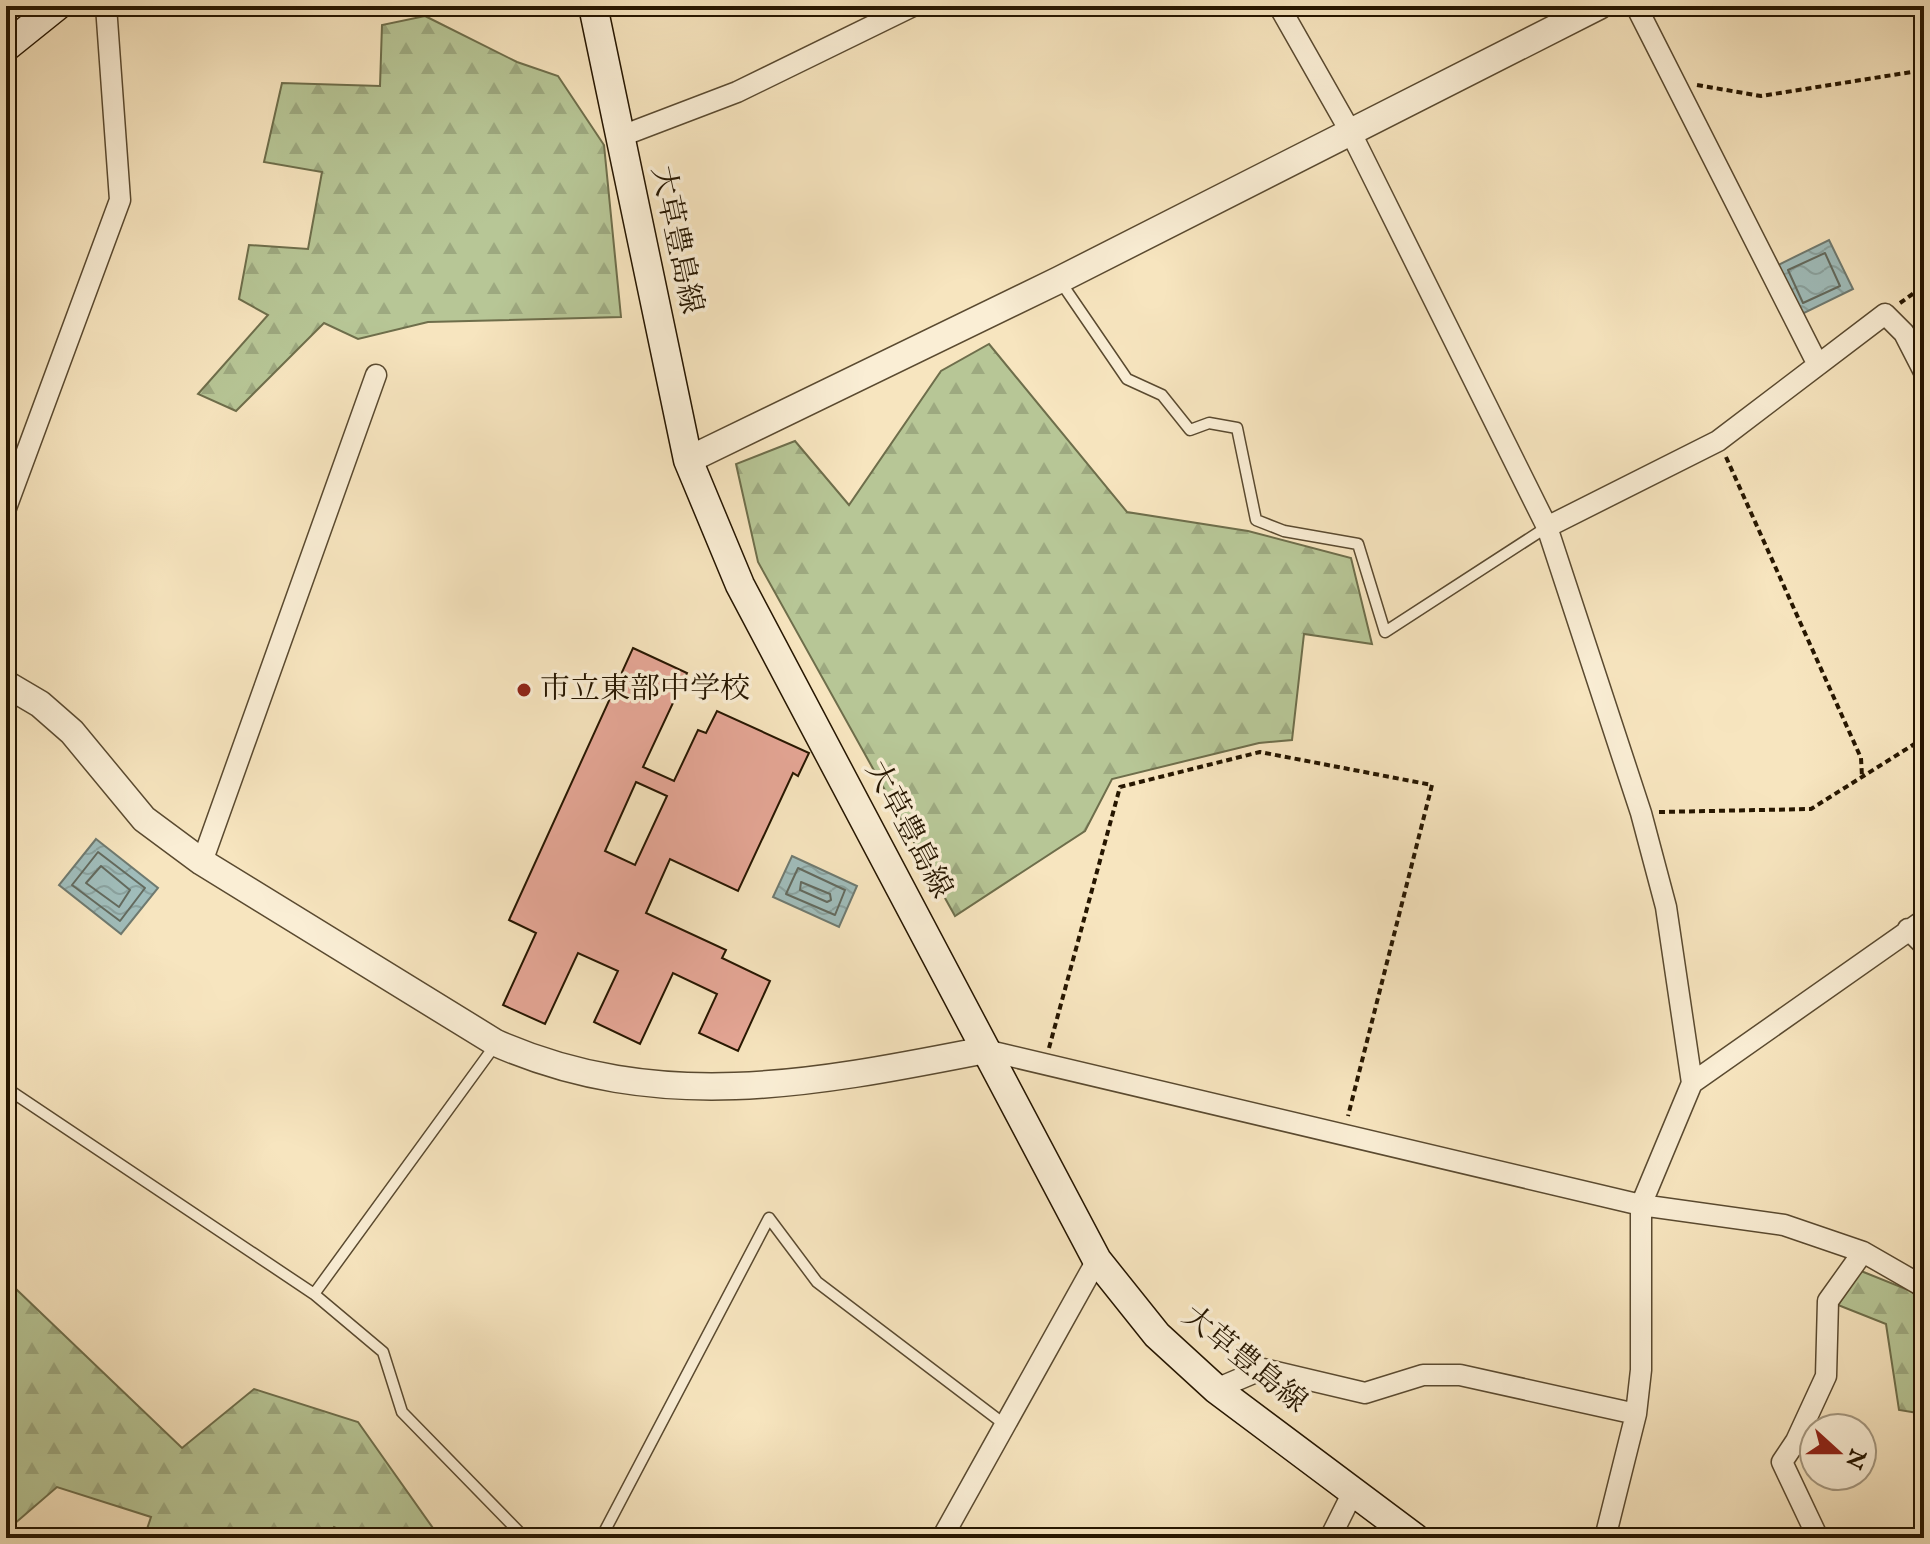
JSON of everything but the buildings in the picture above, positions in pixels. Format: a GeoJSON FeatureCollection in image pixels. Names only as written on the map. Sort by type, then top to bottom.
{"type":"FeatureCollection","features":[{"type":"Feature","properties":{"kind":"main road"},"geometry":{"type":"LineString","coordinates":[[6,47],[57,6]]}},
{"type":"Feature","properties":{"kind":"main road","name":"大草豊島線"},"geometry":{"type":"LineString","coordinates":[[593,6],[688,460],[740,585],[1097,1260],[1157,1335],[1216,1389],[1415,1538]]}},
{"type":"Feature","properties":{"kind":"street"},"geometry":{"type":"LineString","coordinates":[[6,508],[120,200],[106,6]]}},
{"type":"Feature","properties":{"kind":"street"},"geometry":{"type":"LineString","coordinates":[[619,137],[737,92],[913,6]]}},
{"type":"Feature","properties":{"kind":"street"},"geometry":{"type":"LineString","coordinates":[[1279,6],[1350,131],[1547,527],[1641,813],[1666,907],[1692,1083],[1641,1205],[1641,1370],[1636,1414],[1605,1538]]}},
{"type":"Feature","properties":{"kind":"street"},"geometry":{"type":"LineString","coordinates":[[688,460],[1059,280],[1599,6]]}},
{"type":"Feature","properties":{"kind":"street"},"geometry":{"type":"LineString","coordinates":[[1636,6],[1818,365]]}},
{"type":"Feature","properties":{"kind":"street"},"geometry":{"type":"LineString","coordinates":[[1547,527],[1718,441],[1885,314],[1904,333],[1924,372]]}},
{"type":"Feature","properties":{"kind":"street"},"geometry":{"type":"LineString","coordinates":[[202,862],[376,375]]}},
{"type":"Feature","properties":{"kind":"street"},"geometry":{"type":"LineString","coordinates":[[6,684],[40,704],[72,732],[144,819],[202,862],[496,1043],[545,1064],[586,1075],[655,1085],[720,1089],[788,1085],[985,1050],[1641,1205],[1784,1225],[1863,1252],[1921,1279]]}},
{"type":"Feature","properties":{"kind":"street"},"geometry":{"type":"LineString","coordinates":[[1692,1083],[1916,924],[1924,945]]}},
{"type":"Feature","properties":{"kind":"street"},"geometry":{"type":"LineString","coordinates":[[1818,1538],[1782,1462],[1796,1441],[1826,1376],[1828,1301],[1863,1252]]}},
{"type":"Feature","properties":{"kind":"street"},"geometry":{"type":"LineString","coordinates":[[942,1538],[1097,1260]]}},
{"type":"Feature","properties":{"kind":"street"},"geometry":{"type":"LineString","coordinates":[[1216,1389],[1263,1369],[1365,1393],[1423,1375],[1460,1375],[1636,1414]]}},
{"type":"Feature","properties":{"kind":"street"},"geometry":{"type":"LineString","coordinates":[[1330,1538],[1354,1490]]}},
{"type":"Feature","properties":{"kind":"lane"},"geometry":{"type":"LineString","coordinates":[[1059,280],[1127,379],[1162,395],[1190,430],[1209,423],[1237,428],[1256,520],[1284,531],[1358,544],[1385,632],[1547,527]]}},
{"type":"Feature","properties":{"kind":"lane"},"geometry":{"type":"LineString","coordinates":[[314,1294],[496,1043]]}},
{"type":"Feature","properties":{"kind":"lane"},"geometry":{"type":"LineString","coordinates":[[6,1088],[314,1294],[383,1352],[402,1412],[525,1538]]}},
{"type":"Feature","properties":{"kind":"lane"},"geometry":{"type":"LineString","coordinates":[[601,1538],[769,1218],[817,1282],[1004,1424]]}},
{"type":"Feature","properties":{"kind":"path"},"geometry":{"type":"LineString","coordinates":[[1679,95],[1694,85],[1761,96],[1924,70]]}},
{"type":"Feature","properties":{"kind":"path"},"geometry":{"type":"LineString","coordinates":[[1885,314],[1924,286]]}},
{"type":"Feature","properties":{"kind":"path"},"geometry":{"type":"LineString","coordinates":[[1718,441],[1861,758],[1862,777]]}},
{"type":"Feature","properties":{"kind":"path"},"geometry":{"type":"LineString","coordinates":[[1641,813],[1811,809],[1924,738]]}},
{"type":"Feature","properties":{"kind":"path"},"geometry":{"type":"LineString","coordinates":[[1044,1066],[1120,787],[1260,752],[1432,785],[1344,1134]]}},
{"type":"Feature","properties":{"kind":"green space"},"geometry":{"type":"Polygon","coordinates":[[[425,16],[517,62],[558,76],[604,145],[621,317],[428,322],[358,339],[324,323],[236,411],[198,394],[268,315],[239,299],[249,245],[308,249],[322,172],[264,162],[282,83],[380,86],[382,25],[425,16]]]}},
{"type":"Feature","properties":{"kind":"green space"},"geometry":{"type":"Polygon","coordinates":[[[989,344],[1127,512],[1248,531],[1351,558],[1372,644],[1304,634],[1292,740],[1259,743],[1112,779],[1085,831],[955,916],[758,562],[736,464],[795,441],[849,505],[941,371],[989,344]]]}},
{"type":"Feature","properties":{"kind":"green space"},"geometry":{"type":"Polygon","coordinates":[[[1861,1271],[1911,1291],[1924,1303],[1924,1414],[1899,1410],[1886,1324],[1838,1305],[1861,1271]]]}},
{"type":"Feature","properties":{"kind":"green space"},"geometry":{"type":"Polygon","coordinates":[[[16,1289],[182,1448],[254,1389],[358,1422],[440,1538],[357,1538],[334,1527],[328,1538],[144,1538],[151,1517],[57,1487],[6,1531],[6,1295],[16,1289]]]}},
{"type":"Feature","properties":{"kind":"water"},"geometry":{"type":"Polygon","coordinates":[[[1829,240],[1853,289],[1800,315],[1776,266],[1829,240]]]}},
{"type":"Feature","properties":{"kind":"water"},"geometry":{"type":"Polygon","coordinates":[[[96,839],[158,888],[121,934],[59,885],[96,839]]]}},
{"type":"Feature","properties":{"kind":"water"},"geometry":{"type":"Polygon","coordinates":[[[792,856],[857,886],[839,927],[773,897],[792,856]]]}},
{"type":"Feature","properties":{"kind":"place","name":"市立東部中学校"},"geometry":{"type":"Point","coordinates":[524,690]}}]}
